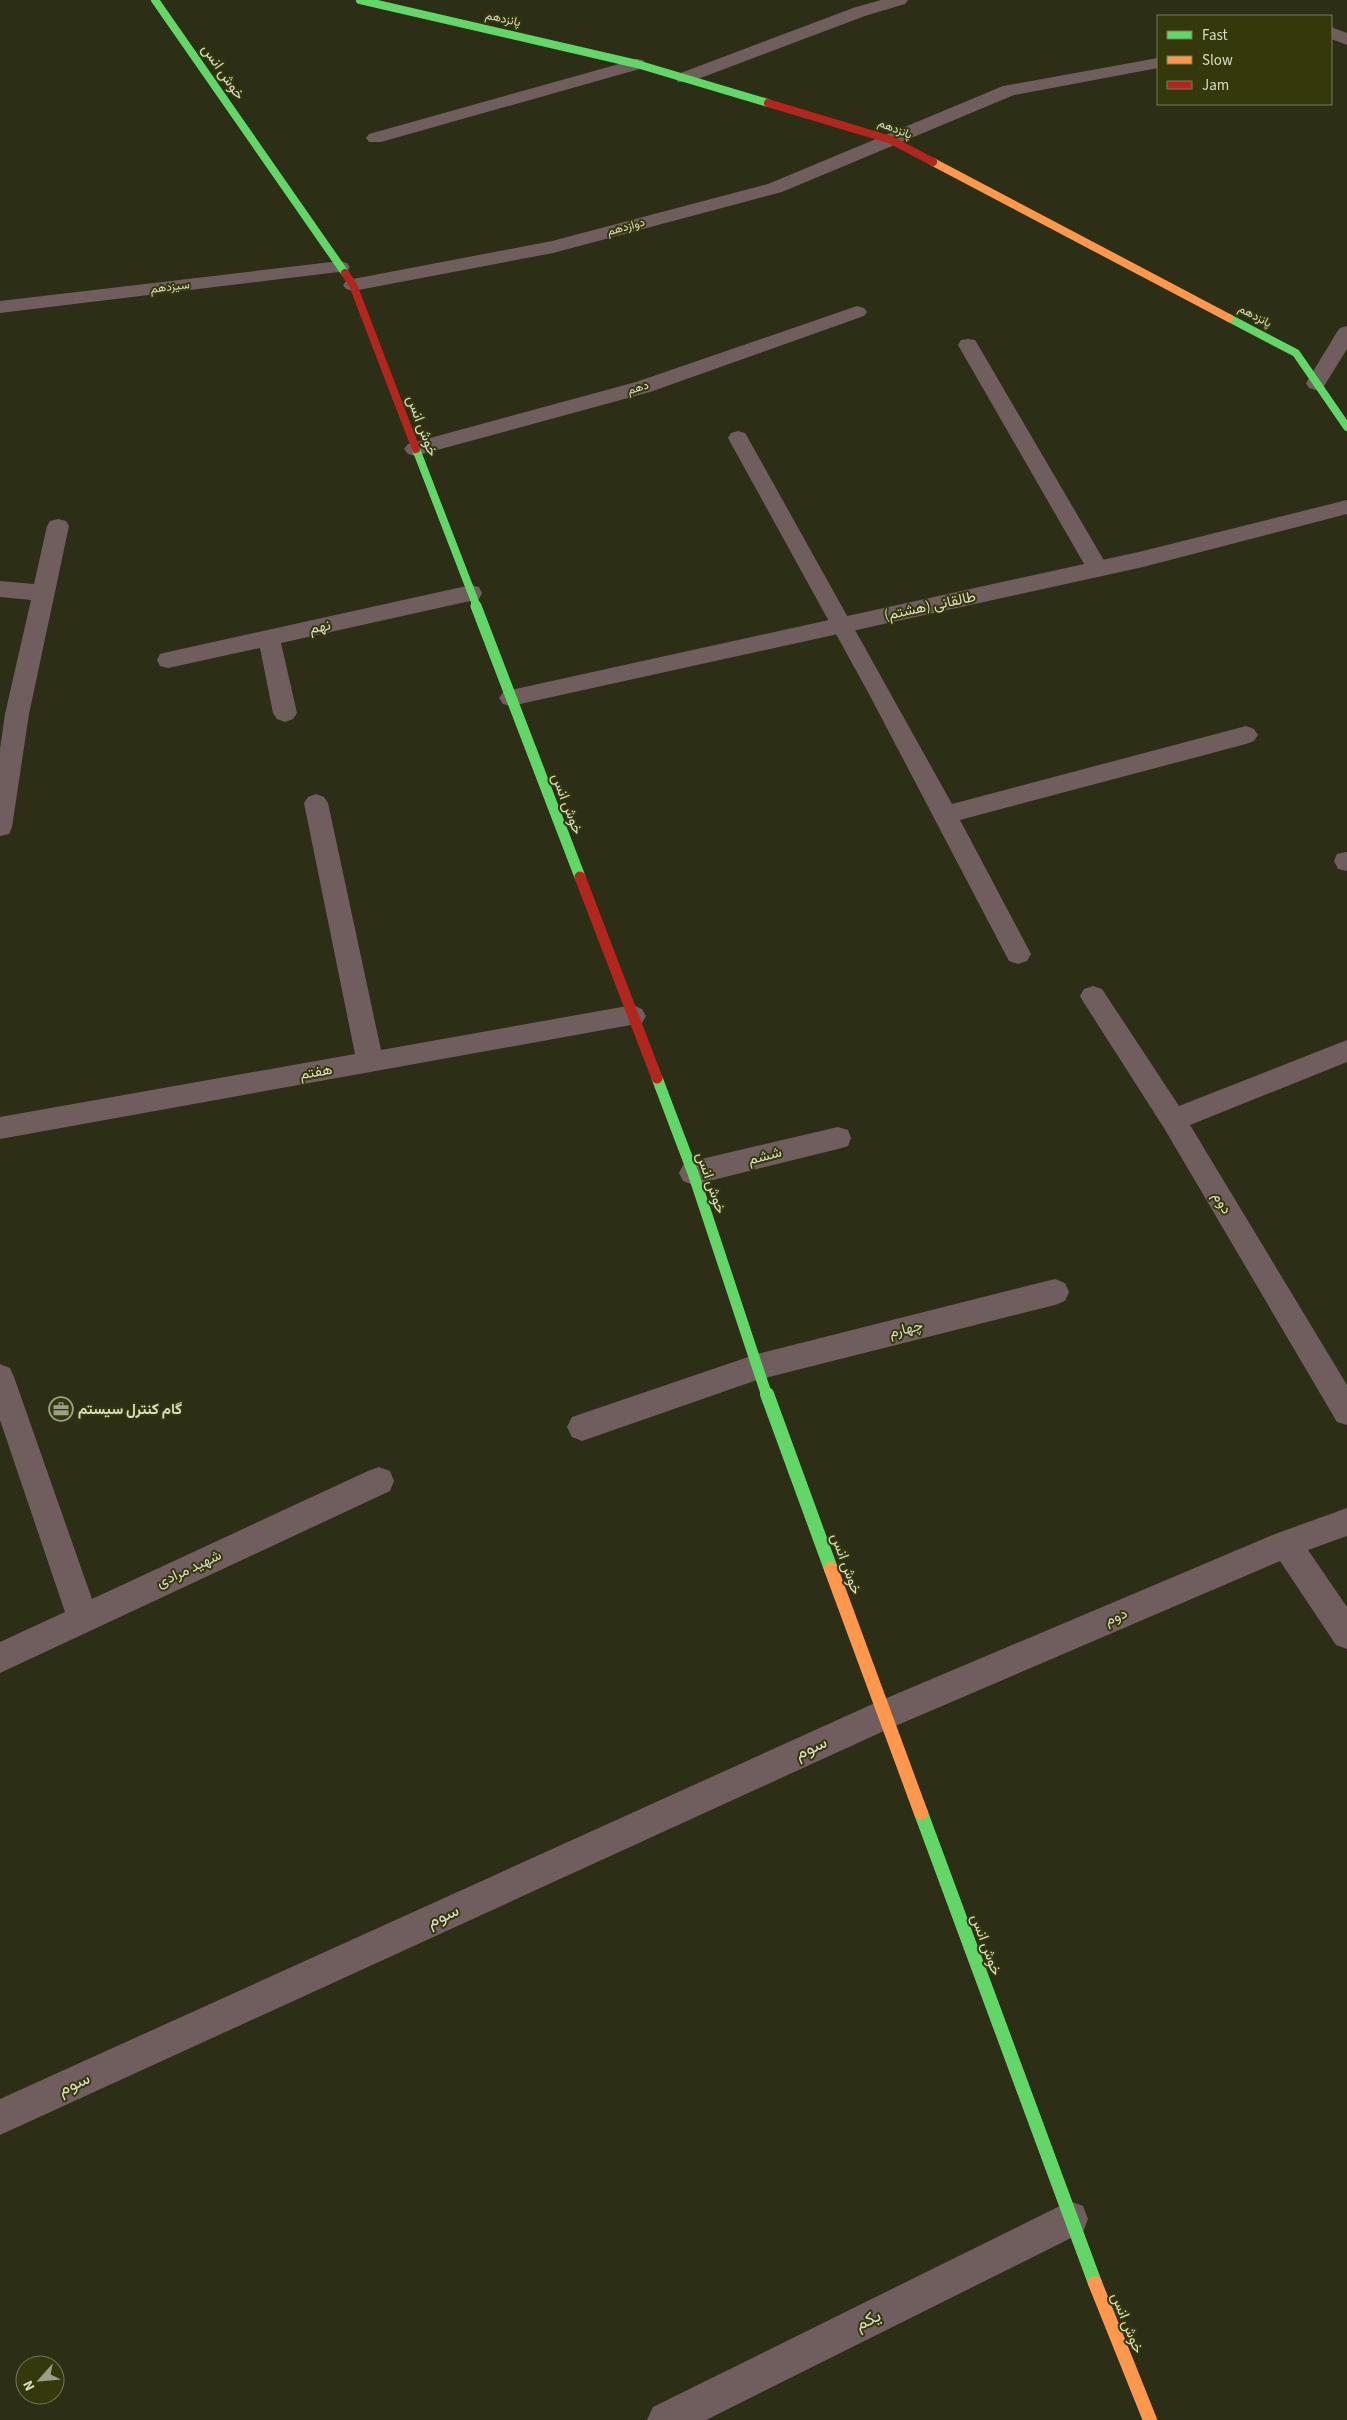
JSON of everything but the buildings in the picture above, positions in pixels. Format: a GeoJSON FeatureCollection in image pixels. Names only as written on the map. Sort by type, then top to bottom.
{"type":"FeatureCollection","features":[{"type":"Feature","properties":{"kind":"street","name":"خوش انس"},"geometry":{"type":"LineString","coordinates":[[155,0],[353,286],[693,1173],[757,1367],[1070,2219],[1150,2420]]}},
{"type":"Feature","properties":{"kind":"street","name":"پانزدهم"},"geometry":{"type":"LineString","coordinates":[[360,0],[637,64],[891,140],[1296,353],[1347,428]]}},
{"type":"Feature","properties":{"kind":"street"},"geometry":{"type":"LineString","coordinates":[[684,78],[859,12],[899,0]]}},
{"type":"Feature","properties":{"kind":"street","name":"دوازدهم"},"geometry":{"type":"LineString","coordinates":[[353,286],[553,247],[775,188],[1009,90],[1157,62]]}},
{"type":"Feature","properties":{"kind":"street"},"geometry":{"type":"LineString","coordinates":[[375,138],[637,64]]}},
{"type":"Feature","properties":{"kind":"street","name":"سیزدهم"},"geometry":{"type":"LineString","coordinates":[[0,307],[340,267]]}},
{"type":"Feature","properties":{"kind":"street","name":"دهم"},"geometry":{"type":"LineString","coordinates":[[415,448],[643,387],[857,312]]}},
{"type":"Feature","properties":{"kind":"street"},"geometry":{"type":"LineString","coordinates":[[1316,383],[1347,332]]}},
{"type":"Feature","properties":{"kind":"street"},"geometry":{"type":"LineString","coordinates":[[968,345],[1098,569]]}},
{"type":"Feature","properties":{"kind":"street"},"geometry":{"type":"LineString","coordinates":[[738,438],[845,625],[947,814],[1018,954]]}},
{"type":"Feature","properties":{"kind":"street","name":"طالقانی (هشتم)"},"geometry":{"type":"LineString","coordinates":[[511,698],[1098,569],[1347,507]]}},
{"type":"Feature","properties":{"kind":"street"},"geometry":{"type":"LineString","coordinates":[[0,827],[17,714],[58,526]]}},
{"type":"Feature","properties":{"kind":"street"},"geometry":{"type":"LineString","coordinates":[[0,589],[43,593]]}},
{"type":"Feature","properties":{"kind":"street","name":"نهم"},"geometry":{"type":"LineString","coordinates":[[168,660],[471,593]]}},
{"type":"Feature","properties":{"kind":"street"},"geometry":{"type":"LineString","coordinates":[[268,638],[285,713]]}},
{"type":"Feature","properties":{"kind":"street"},"geometry":{"type":"LineString","coordinates":[[947,814],[1246,735]]}},
{"type":"Feature","properties":{"kind":"street"},"geometry":{"type":"LineString","coordinates":[[316,803],[370,1062]]}},
{"type":"Feature","properties":{"kind":"street","name":"دوم"},"geometry":{"type":"LineString","coordinates":[[1093,996],[1173,1120],[1347,1412]]}},
{"type":"Feature","properties":{"kind":"street","name":"هفتم"},"geometry":{"type":"LineString","coordinates":[[0,1128],[633,1016]]}},
{"type":"Feature","properties":{"kind":"street"},"geometry":{"type":"LineString","coordinates":[[1173,1120],[1347,1051]]}},
{"type":"Feature","properties":{"kind":"street","name":"ششم"},"geometry":{"type":"LineString","coordinates":[[693,1173],[838,1138]]}},
{"type":"Feature","properties":{"kind":"street","name":"چهارم"},"geometry":{"type":"LineString","coordinates":[[582,1427],[757,1367],[1055,1292]]}},
{"type":"Feature","properties":{"kind":"street"},"geometry":{"type":"LineString","coordinates":[[0,1377],[83,1618]]}},
{"type":"Feature","properties":{"kind":"street","name":"شهید مرادی"},"geometry":{"type":"LineString","coordinates":[[0,1658],[379,1481]]}},
{"type":"Feature","properties":{"kind":"street","name":"دوم"},"geometry":{"type":"LineString","coordinates":[[886,1714],[1286,1544],[1347,1522]]}},
{"type":"Feature","properties":{"kind":"street"},"geometry":{"type":"LineString","coordinates":[[1286,1544],[1347,1634]]}},
{"type":"Feature","properties":{"kind":"street","name":"سوم"},"geometry":{"type":"LineString","coordinates":[[0,2117],[886,1714]]}},
{"type":"Feature","properties":{"kind":"street","name":"یکم"},"geometry":{"type":"LineString","coordinates":[[666,2420],[1070,2219]]}},
{"type":"Feature","properties":{"kind":"traffic: fast"},"geometry":{"type":"LineString","coordinates":[[155,0],[345,273]]}},
{"type":"Feature","properties":{"kind":"traffic: fast"},"geometry":{"type":"LineString","coordinates":[[360,0],[637,64],[768,103]]}},
{"type":"Feature","properties":{"kind":"traffic: fast"},"geometry":{"type":"LineString","coordinates":[[1229,318],[1296,353],[1347,427]]}},
{"type":"Feature","properties":{"kind":"traffic: fast"},"geometry":{"type":"LineString","coordinates":[[416,449],[580,877]]}},
{"type":"Feature","properties":{"kind":"traffic: fast"},"geometry":{"type":"LineString","coordinates":[[657,1078],[693,1173],[757,1367],[831,1569]]}},
{"type":"Feature","properties":{"kind":"traffic: fast"},"geometry":{"type":"LineString","coordinates":[[921,1813],[1095,2283]]}},
{"type":"Feature","properties":{"kind":"traffic: slow"},"geometry":{"type":"LineString","coordinates":[[933,162],[1229,318]]}},
{"type":"Feature","properties":{"kind":"traffic: slow"},"geometry":{"type":"LineString","coordinates":[[831,1569],[921,1813]]}},
{"type":"Feature","properties":{"kind":"traffic: slow"},"geometry":{"type":"LineString","coordinates":[[1095,2283],[1150,2420]]}},
{"type":"Feature","properties":{"kind":"traffic: jam"},"geometry":{"type":"LineString","coordinates":[[768,103],[891,140],[933,162]]}},
{"type":"Feature","properties":{"kind":"traffic: jam"},"geometry":{"type":"LineString","coordinates":[[345,273],[353,285],[416,449]]}},
{"type":"Feature","properties":{"kind":"traffic: jam"},"geometry":{"type":"LineString","coordinates":[[580,877],[657,1078]]}},
{"type":"Feature","properties":{"kind":"place","name":"گام کنترل سیستم"},"geometry":{"type":"Point","coordinates":[61,1409]}}]}
